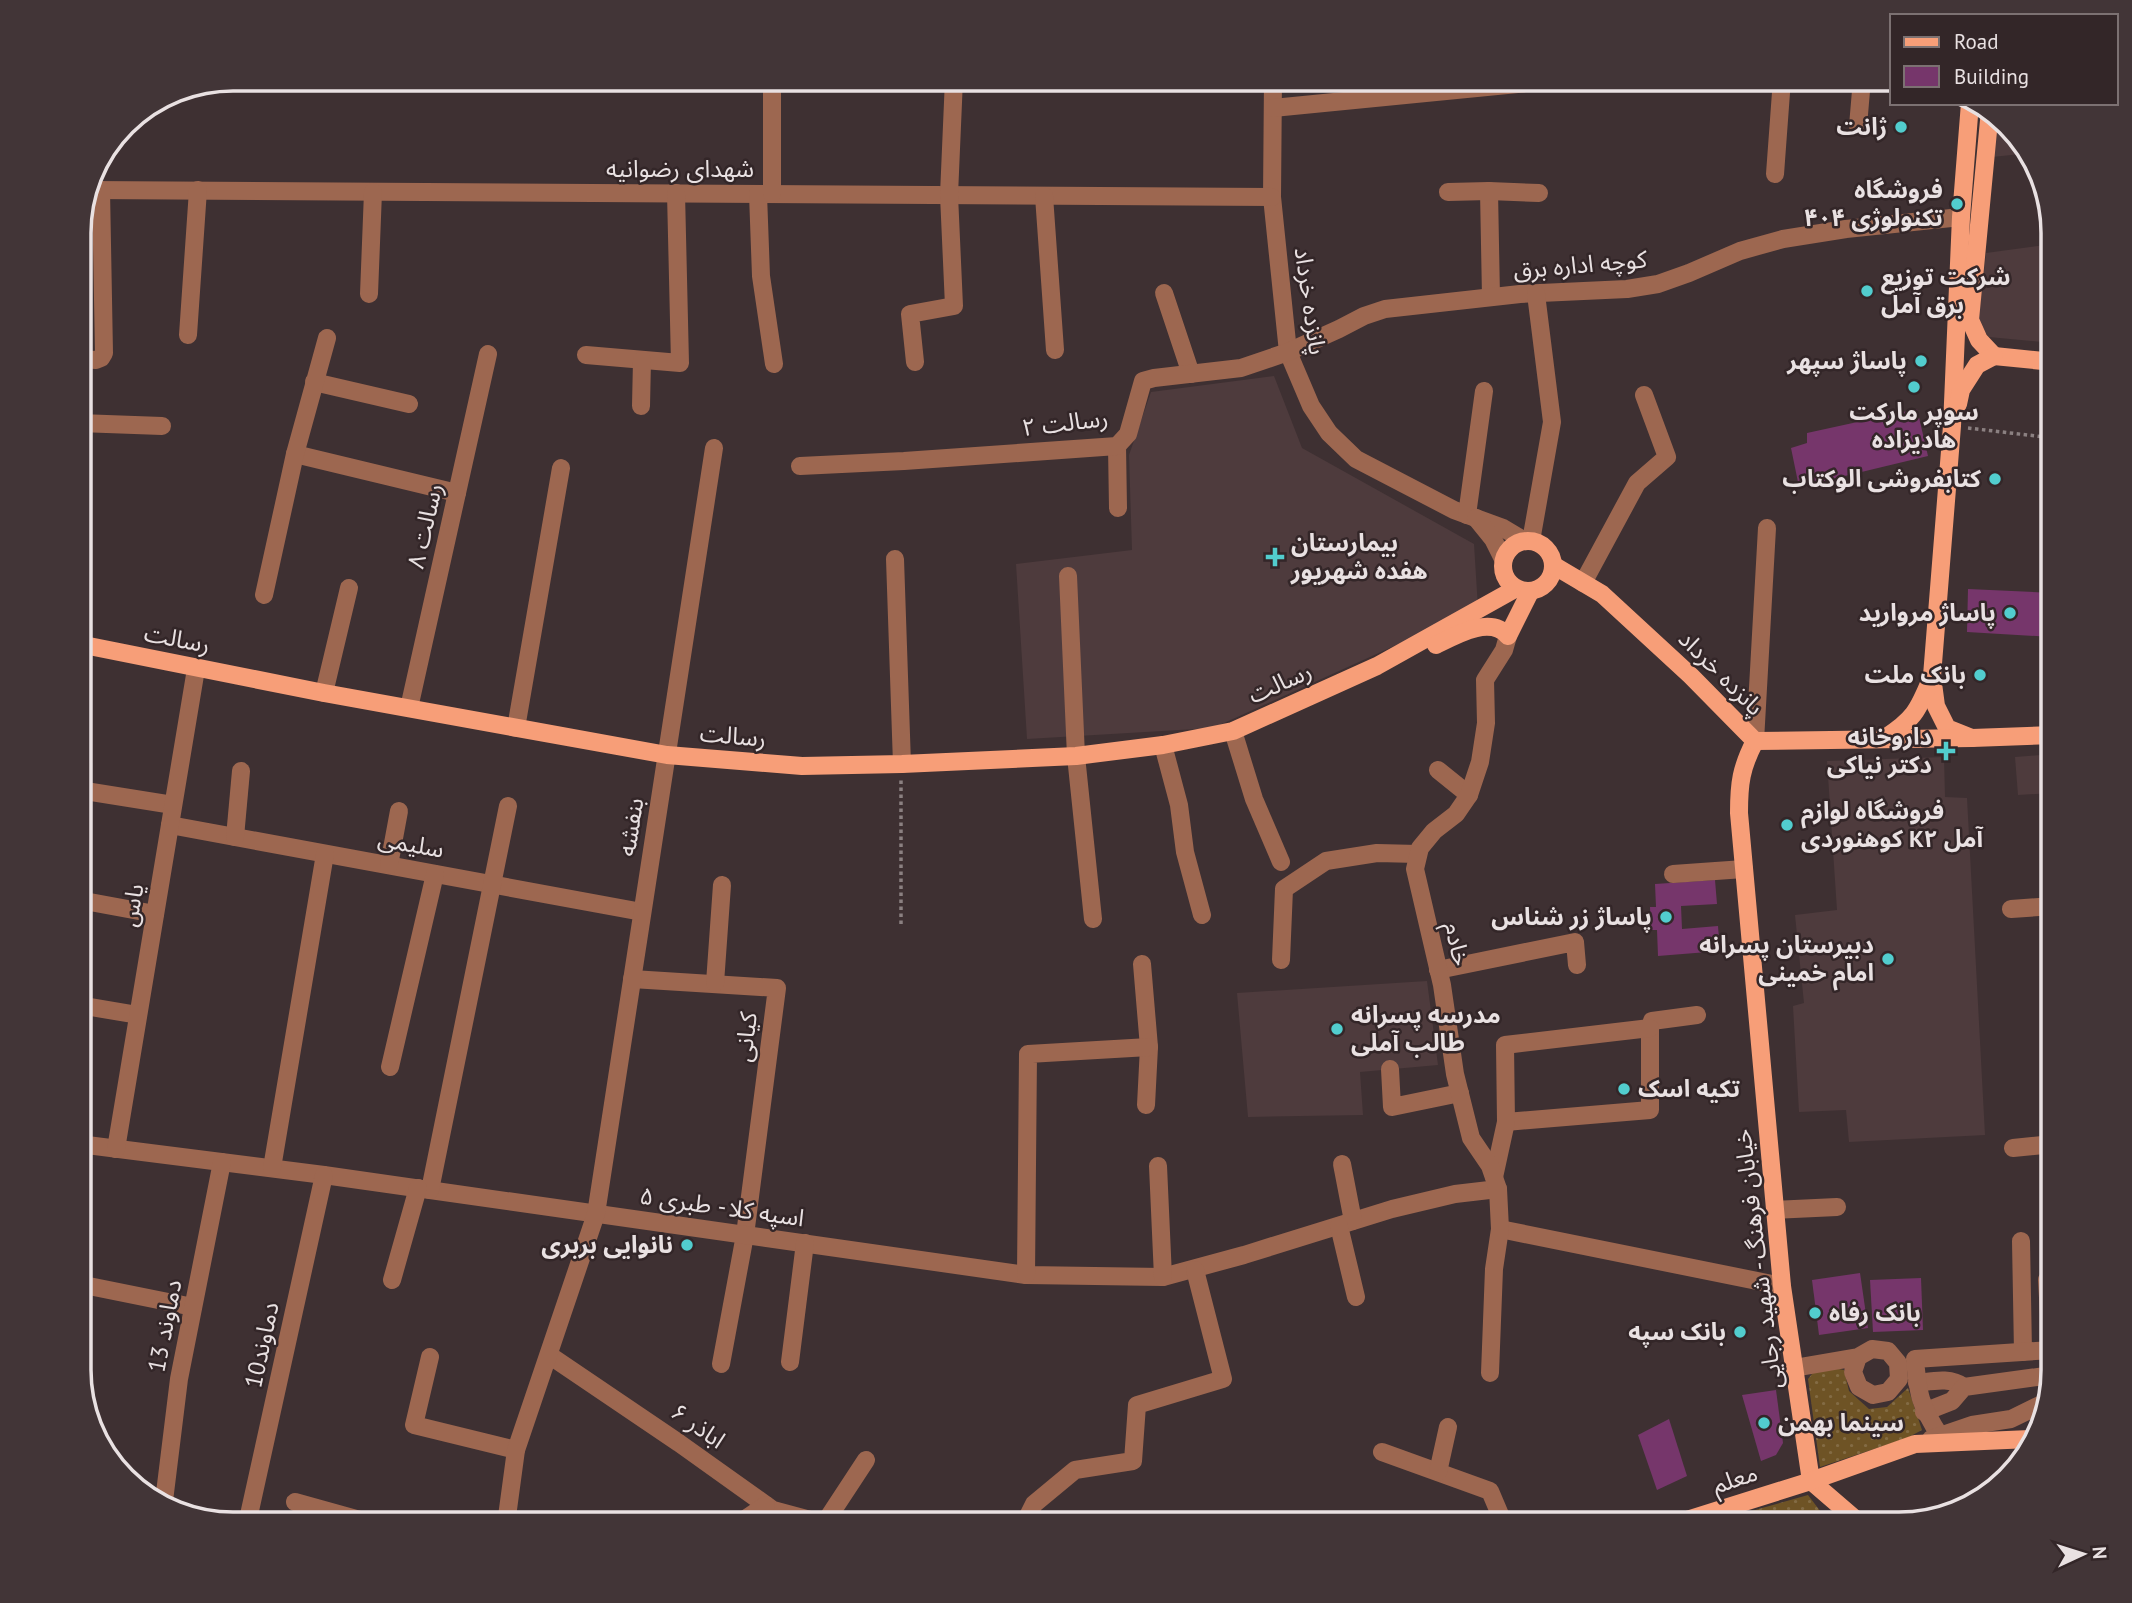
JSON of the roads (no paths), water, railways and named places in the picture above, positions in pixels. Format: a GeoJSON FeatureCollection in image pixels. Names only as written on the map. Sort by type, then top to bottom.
{"type":"FeatureCollection","features":[{"type":"Feature","properties":{"kind":"main road"},"geometry":{"type":"LineString","coordinates":[[1969,110],[1961,217],[1952,426],[1932,676],[1936,706],[1947,728],[1972,738]]}},
{"type":"Feature","properties":{"kind":"main road"},"geometry":{"type":"LineString","coordinates":[[1989,123],[1970,320],[1979,341],[1994,356]]}},
{"type":"Feature","properties":{"kind":"main road"},"geometry":{"type":"LineString","coordinates":[[1952,426],[1961,390],[1977,365],[1994,356],[2041,361]]}},
{"type":"Feature","properties":{"kind":"main road"},"geometry":{"type":"LineString","coordinates":[[1528,541],[1546,549],[1553,565],[1550,578],[1542,587],[1523,590],[1504,576],[1503,559],[1511,546],[1528,541]]}},
{"type":"Feature","properties":{"kind":"main road","name":"پانزده خرداد"},"geometry":{"type":"LineString","coordinates":[[1553,565],[1602,594],[1691,676],[1755,741]]}},
{"type":"Feature","properties":{"kind":"main road"},"geometry":{"type":"LineString","coordinates":[[1508,636],[1523,590]]}},
{"type":"Feature","properties":{"kind":"main road","name":"رسالت"},"geometry":{"type":"LineString","coordinates":[[91,647],[195,669],[667,755],[802,766],[901,764],[1076,756],[1163,745],[1233,730],[1377,666],[1523,590]]}},
{"type":"Feature","properties":{"kind":"main road","name":"رسالت"},"geometry":{"type":"LineString","coordinates":[[1377,666],[1406,660],[1450,638],[1491,626],[1502,629],[1508,636]]}},
{"type":"Feature","properties":{"kind":"main road"},"geometry":{"type":"LineString","coordinates":[[1884,738],[1907,724],[1922,702],[1932,676]]}},
{"type":"Feature","properties":{"kind":"main road"},"geometry":{"type":"LineString","coordinates":[[1755,741],[2041,735]]}},
{"type":"Feature","properties":{"kind":"main road","name":"خیابان فرهنگ - شهید رجایی"},"geometry":{"type":"LineString","coordinates":[[1755,741],[1743,763],[1739,813],[1782,1286],[1811,1481]]}},
{"type":"Feature","properties":{"kind":"main road","name":"معلم"},"geometry":{"type":"LineString","coordinates":[[1712,1512],[1811,1481],[1914,1444],[2023,1438]]}},
{"type":"Feature","properties":{"kind":"main road"},"geometry":{"type":"LineString","coordinates":[[1811,1481],[1847,1512]]}},
{"type":"Feature","properties":{"kind":"street"},"geometry":{"type":"LineString","coordinates":[[771,91],[761,276],[774,364]]}},
{"type":"Feature","properties":{"kind":"street"},"geometry":{"type":"LineString","coordinates":[[915,362],[910,314],[954,306],[949,195],[953,91]]}},
{"type":"Feature","properties":{"kind":"street","name":"پانزده خرداد"},"geometry":{"type":"LineString","coordinates":[[1273,91],[1272,197],[1288,352],[1311,407],[1329,433],[1356,459],[1471,517],[1503,528],[1528,541]]}},
{"type":"Feature","properties":{"kind":"street"},"geometry":{"type":"LineString","coordinates":[[1273,108],[1373,91]]}},
{"type":"Feature","properties":{"kind":"street"},"geometry":{"type":"LineString","coordinates":[[1775,174],[1781,91]]}},
{"type":"Feature","properties":{"kind":"street"},"geometry":{"type":"LineString","coordinates":[[1858,126],[1861,91]]}},
{"type":"Feature","properties":{"kind":"street","name":"شهدای رضوانیه"},"geometry":{"type":"LineString","coordinates":[[98,190],[1272,197]]}},
{"type":"Feature","properties":{"kind":"street"},"geometry":{"type":"LineString","coordinates":[[188,335],[198,190]]}},
{"type":"Feature","properties":{"kind":"street"},"geometry":{"type":"LineString","coordinates":[[369,294],[373,191]]}},
{"type":"Feature","properties":{"kind":"street"},"geometry":{"type":"LineString","coordinates":[[1489,191],[1491,297]]}},
{"type":"Feature","properties":{"kind":"street"},"geometry":{"type":"LineString","coordinates":[[1448,192],[1539,193]]}},
{"type":"Feature","properties":{"kind":"street"},"geometry":{"type":"LineString","coordinates":[[586,355],[680,363],[676,193]]}},
{"type":"Feature","properties":{"kind":"street"},"geometry":{"type":"LineString","coordinates":[[1044,196],[1055,350]]}},
{"type":"Feature","properties":{"kind":"street"},"geometry":{"type":"LineString","coordinates":[[91,360],[101,358],[104,353],[95,202]]}},
{"type":"Feature","properties":{"kind":"street","name":"کوچه اداره برق"},"geometry":{"type":"LineString","coordinates":[[1288,352],[1364,316],[1385,309],[1536,293],[1627,289],[1658,284],[1740,251],[1783,239],[1846,229],[1961,217]]}},
{"type":"Feature","properties":{"kind":"street"},"geometry":{"type":"LineString","coordinates":[[1164,293],[1191,374]]}},
{"type":"Feature","properties":{"kind":"street"},"geometry":{"type":"LineString","coordinates":[[1528,541],[1552,422],[1536,293]]}},
{"type":"Feature","properties":{"kind":"street"},"geometry":{"type":"LineString","coordinates":[[264,595],[295,454],[327,338]]}},
{"type":"Feature","properties":{"kind":"street","name":"رسالت ۲"},"geometry":{"type":"LineString","coordinates":[[800,466],[1117,446],[1128,434],[1143,381],[1241,368],[1288,352]]}},
{"type":"Feature","properties":{"kind":"street","name":"رسالت ۸"},"geometry":{"type":"LineString","coordinates":[[409,708],[488,354]]}},
{"type":"Feature","properties":{"kind":"street"},"geometry":{"type":"LineString","coordinates":[[641,406],[642,360]]}},
{"type":"Feature","properties":{"kind":"street"},"geometry":{"type":"LineString","coordinates":[[314,382],[409,404]]}},
{"type":"Feature","properties":{"kind":"street"},"geometry":{"type":"LineString","coordinates":[[1471,517],[1484,391]]}},
{"type":"Feature","properties":{"kind":"street"},"geometry":{"type":"LineString","coordinates":[[1583,583],[1637,483],[1667,457],[1644,396]]}},
{"type":"Feature","properties":{"kind":"street"},"geometry":{"type":"LineString","coordinates":[[91,423],[162,426]]}},
{"type":"Feature","properties":{"kind":"street"},"geometry":{"type":"LineString","coordinates":[[1117,446],[1118,508]]}},
{"type":"Feature","properties":{"kind":"street","name":"بنفشه"},"geometry":{"type":"LineString","coordinates":[[508,1512],[516,1450],[596,1214],[714,448]]}},
{"type":"Feature","properties":{"kind":"street"},"geometry":{"type":"LineString","coordinates":[[295,454],[457,493]]}},
{"type":"Feature","properties":{"kind":"street"},"geometry":{"type":"LineString","coordinates":[[516,728],[561,468]]}},
{"type":"Feature","properties":{"kind":"street","name":"پانزده خرداد"},"geometry":{"type":"LineString","coordinates":[[1471,517],[1493,539],[1503,559]]}},
{"type":"Feature","properties":{"kind":"street"},"geometry":{"type":"LineString","coordinates":[[1755,741],[1767,528]]}},
{"type":"Feature","properties":{"kind":"street"},"geometry":{"type":"LineString","coordinates":[[895,559],[901,764]]}},
{"type":"Feature","properties":{"kind":"street"},"geometry":{"type":"LineString","coordinates":[[1068,576],[1076,756],[1093,919]]}},
{"type":"Feature","properties":{"kind":"street"},"geometry":{"type":"LineString","coordinates":[[324,693],[349,588]]}},
{"type":"Feature","properties":{"kind":"street"},"geometry":{"type":"LineString","coordinates":[[1282,960],[1284,889],[1326,861],[1377,853],[1418,854],[1434,831],[1456,814],[1469,795],[1480,762],[1486,723],[1486,680],[1504,650],[1508,636]]}},
{"type":"Feature","properties":{"kind":"street","name":"یاس"},"geometry":{"type":"LineString","coordinates":[[116,1149],[195,669]]}},
{"type":"Feature","properties":{"kind":"street"},"geometry":{"type":"LineString","coordinates":[[1233,730],[1254,799],[1281,862]]}},
{"type":"Feature","properties":{"kind":"street"},"geometry":{"type":"LineString","coordinates":[[1163,745],[1179,805],[1185,852],[1202,915]]}},
{"type":"Feature","properties":{"kind":"street"},"geometry":{"type":"LineString","coordinates":[[1438,770],[1469,795]]}},
{"type":"Feature","properties":{"kind":"street"},"geometry":{"type":"LineString","coordinates":[[235,837],[241,771]]}},
{"type":"Feature","properties":{"kind":"street"},"geometry":{"type":"LineString","coordinates":[[91,792],[173,805]]}},
{"type":"Feature","properties":{"kind":"street"},"geometry":{"type":"LineString","coordinates":[[392,1280],[424,1189],[508,806]]}},
{"type":"Feature","properties":{"kind":"street"},"geometry":{"type":"LineString","coordinates":[[389,865],[399,811]]}},
{"type":"Feature","properties":{"kind":"street","name":"سلیمی"},"geometry":{"type":"LineString","coordinates":[[170,825],[642,912]]}},
{"type":"Feature","properties":{"kind":"street"},"geometry":{"type":"LineString","coordinates":[[272,1168],[325,854]]}},
{"type":"Feature","properties":{"kind":"street","name":"خادم"},"geometry":{"type":"LineString","coordinates":[[1418,854],[1415,869],[1438,970],[1460,1093],[1471,1138],[1490,1166],[1496,1183],[1500,1229],[1493,1269],[1490,1373]]}},
{"type":"Feature","properties":{"kind":"street"},"geometry":{"type":"LineString","coordinates":[[1673,874],[1744,869]]}},
{"type":"Feature","properties":{"kind":"street"},"geometry":{"type":"LineString","coordinates":[[390,1067],[435,874]]}},
{"type":"Feature","properties":{"kind":"street"},"geometry":{"type":"LineString","coordinates":[[715,983],[722,885]]}},
{"type":"Feature","properties":{"kind":"street"},"geometry":{"type":"LineString","coordinates":[[91,902],[155,914]]}},
{"type":"Feature","properties":{"kind":"street"},"geometry":{"type":"LineString","coordinates":[[2011,909],[2041,907]]}},
{"type":"Feature","properties":{"kind":"street"},"geometry":{"type":"LineString","coordinates":[[1438,970],[1576,942],[1577,965]]}},
{"type":"Feature","properties":{"kind":"street"},"geometry":{"type":"LineString","coordinates":[[1142,964],[1149,1047],[1146,1105]]}},
{"type":"Feature","properties":{"kind":"street","name":"کیانی"},"geometry":{"type":"LineString","coordinates":[[632,979],[777,988],[745,1235]]}},
{"type":"Feature","properties":{"kind":"street"},"geometry":{"type":"LineString","coordinates":[[91,1007],[138,1015]]}},
{"type":"Feature","properties":{"kind":"street"},"geometry":{"type":"LineString","coordinates":[[1506,1122],[1650,1110],[1652,1021],[1697,1015]]}},
{"type":"Feature","properties":{"kind":"street"},"geometry":{"type":"LineString","coordinates":[[1496,1183],[1506,1122],[1506,1045],[1650,1028]]}},
{"type":"Feature","properties":{"kind":"street"},"geometry":{"type":"LineString","coordinates":[[1026,1275],[1028,1054],[1149,1047]]}},
{"type":"Feature","properties":{"kind":"street"},"geometry":{"type":"LineString","coordinates":[[1390,1069],[1392,1107],[1460,1093]]}},
{"type":"Feature","properties":{"kind":"street"},"geometry":{"type":"LineString","coordinates":[[2013,1148],[2041,1145]]}},
{"type":"Feature","properties":{"kind":"street","name":"اسپه کلا - طبری ۵"},"geometry":{"type":"LineString","coordinates":[[91,1146],[324,1175],[1026,1275],[1163,1277],[1392,1209],[1496,1183]]}},
{"type":"Feature","properties":{"kind":"street","name":"دماوند 13"},"geometry":{"type":"LineString","coordinates":[[165,1494],[179,1379],[222,1162]]}},
{"type":"Feature","properties":{"kind":"street"},"geometry":{"type":"LineString","coordinates":[[1342,1164],[1346,1223],[1356,1297]]}},
{"type":"Feature","properties":{"kind":"street"},"geometry":{"type":"LineString","coordinates":[[1158,1166],[1163,1277]]}},
{"type":"Feature","properties":{"kind":"street","name":"دماوند10"},"geometry":{"type":"LineString","coordinates":[[250,1512],[324,1175]]}},
{"type":"Feature","properties":{"kind":"street"},"geometry":{"type":"LineString","coordinates":[[1775,1210],[1838,1207]]}},
{"type":"Feature","properties":{"kind":"street"},"geometry":{"type":"LineString","coordinates":[[1500,1229],[1782,1286]]}},
{"type":"Feature","properties":{"kind":"street"},"geometry":{"type":"LineString","coordinates":[[722,1364],[745,1235]]}},
{"type":"Feature","properties":{"kind":"street"},"geometry":{"type":"LineString","coordinates":[[2021,1241],[2023,1352]]}},
{"type":"Feature","properties":{"kind":"street"},"geometry":{"type":"LineString","coordinates":[[790,1362],[805,1243]]}},
{"type":"Feature","properties":{"kind":"street"},"geometry":{"type":"LineString","coordinates":[[1030,1512],[1034,1504],[1075,1470],[1133,1461],[1137,1405],[1223,1380],[1195,1269]]}},
{"type":"Feature","properties":{"kind":"street"},"geometry":{"type":"LineString","coordinates":[[91,1286],[193,1307]]}},
{"type":"Feature","properties":{"kind":"street"},"geometry":{"type":"LineString","coordinates":[[1940,1436],[1924,1412],[1915,1359],[2041,1350]]}},
{"type":"Feature","properties":{"kind":"street","name":"اباذر ۶"},"geometry":{"type":"LineString","coordinates":[[549,1355],[773,1510],[780,1512]]}},
{"type":"Feature","properties":{"kind":"street"},"geometry":{"type":"LineString","coordinates":[[430,1357],[414,1425],[516,1450]]}},
{"type":"Feature","properties":{"kind":"street"},"geometry":{"type":"LineString","coordinates":[[1794,1368],[1858,1357]]}},
{"type":"Feature","properties":{"kind":"street"},"geometry":{"type":"LineString","coordinates":[[1917,1383],[1945,1380],[1964,1387],[2041,1377]]}},
{"type":"Feature","properties":{"kind":"street"},"geometry":{"type":"LineString","coordinates":[[1924,1412],[1952,1401],[1964,1387]]}},
{"type":"Feature","properties":{"kind":"street"},"geometry":{"type":"LineString","coordinates":[[1914,1444],[1972,1425],[2011,1419],[2036,1407]]}},
{"type":"Feature","properties":{"kind":"street"},"geometry":{"type":"LineString","coordinates":[[1438,1472],[1448,1427]]}},
{"type":"Feature","properties":{"kind":"street"},"geometry":{"type":"LineString","coordinates":[[1382,1452],[1490,1491],[1499,1512]]}},
{"type":"Feature","properties":{"kind":"street"},"geometry":{"type":"LineString","coordinates":[[832,1512],[866,1460]]}},
{"type":"Feature","properties":{"kind":"street"},"geometry":{"type":"LineString","coordinates":[[295,1502],[325,1512]]}},
{"type":"Feature","properties":{"kind":"street"},"geometry":{"type":"LineString","coordinates":[[756,1512],[766,1505]]}},
{"type":"Feature","properties":{"kind":"place","name":"ژانت"},"geometry":{"type":"Point","coordinates":[1901,127]}},
{"type":"Feature","properties":{"kind":"place","name":"فروشگاه تکنولوژی ۴۰۴"},"geometry":{"type":"Point","coordinates":[1957,204]}},
{"type":"Feature","properties":{"kind":"place","name":"شرکت توزیع برق آمل"},"geometry":{"type":"Point","coordinates":[1867,291]}},
{"type":"Feature","properties":{"kind":"place","name":"پاساژ سپهر"},"geometry":{"type":"Point","coordinates":[1921,361]}},
{"type":"Feature","properties":{"kind":"place","name":"سوپر مارکت هادیزاده"},"geometry":{"type":"Point","coordinates":[1914,387]}},
{"type":"Feature","properties":{"kind":"place","name":"کتابفروشی الوکتاب"},"geometry":{"type":"Point","coordinates":[1995,479]}},
{"type":"Feature","properties":{"kind":"place","name":"بیمارستان هفده شهریور"},"geometry":{"type":"Point","coordinates":[1275,557]}},
{"type":"Feature","properties":{"kind":"place","name":"پاساژ مروارید"},"geometry":{"type":"Point","coordinates":[2010,613]}},
{"type":"Feature","properties":{"kind":"place","name":"بانک ملت"},"geometry":{"type":"Point","coordinates":[1980,675]}},
{"type":"Feature","properties":{"kind":"place","name":"داروخانه دکتر نیاکی"},"geometry":{"type":"Point","coordinates":[1946,751]}},
{"type":"Feature","properties":{"kind":"place","name":"فروشگاه لوازم کوهنوردی K۲ آمل"},"geometry":{"type":"Point","coordinates":[1787,825]}},
{"type":"Feature","properties":{"kind":"place","name":"پاساژ زر شناس"},"geometry":{"type":"Point","coordinates":[1666,917]}},
{"type":"Feature","properties":{"kind":"place","name":"دبیرستان پسرانه امام خمینی"},"geometry":{"type":"Point","coordinates":[1888,959]}},
{"type":"Feature","properties":{"kind":"place","name":"مدرسه پسرانه طالب آملی"},"geometry":{"type":"Point","coordinates":[1337,1029]}},
{"type":"Feature","properties":{"kind":"place","name":"تکیه اسک"},"geometry":{"type":"Point","coordinates":[1624,1089]}},
{"type":"Feature","properties":{"kind":"place","name":"نانوایی بربری"},"geometry":{"type":"Point","coordinates":[687,1245]}},
{"type":"Feature","properties":{"kind":"place","name":"بانک رفاه"},"geometry":{"type":"Point","coordinates":[1815,1313]}},
{"type":"Feature","properties":{"kind":"place","name":"بانک سپه"},"geometry":{"type":"Point","coordinates":[1740,1332]}},
{"type":"Feature","properties":{"kind":"place","name":"سینما بهمن"},"geometry":{"type":"Point","coordinates":[1764,1423]}}]}
